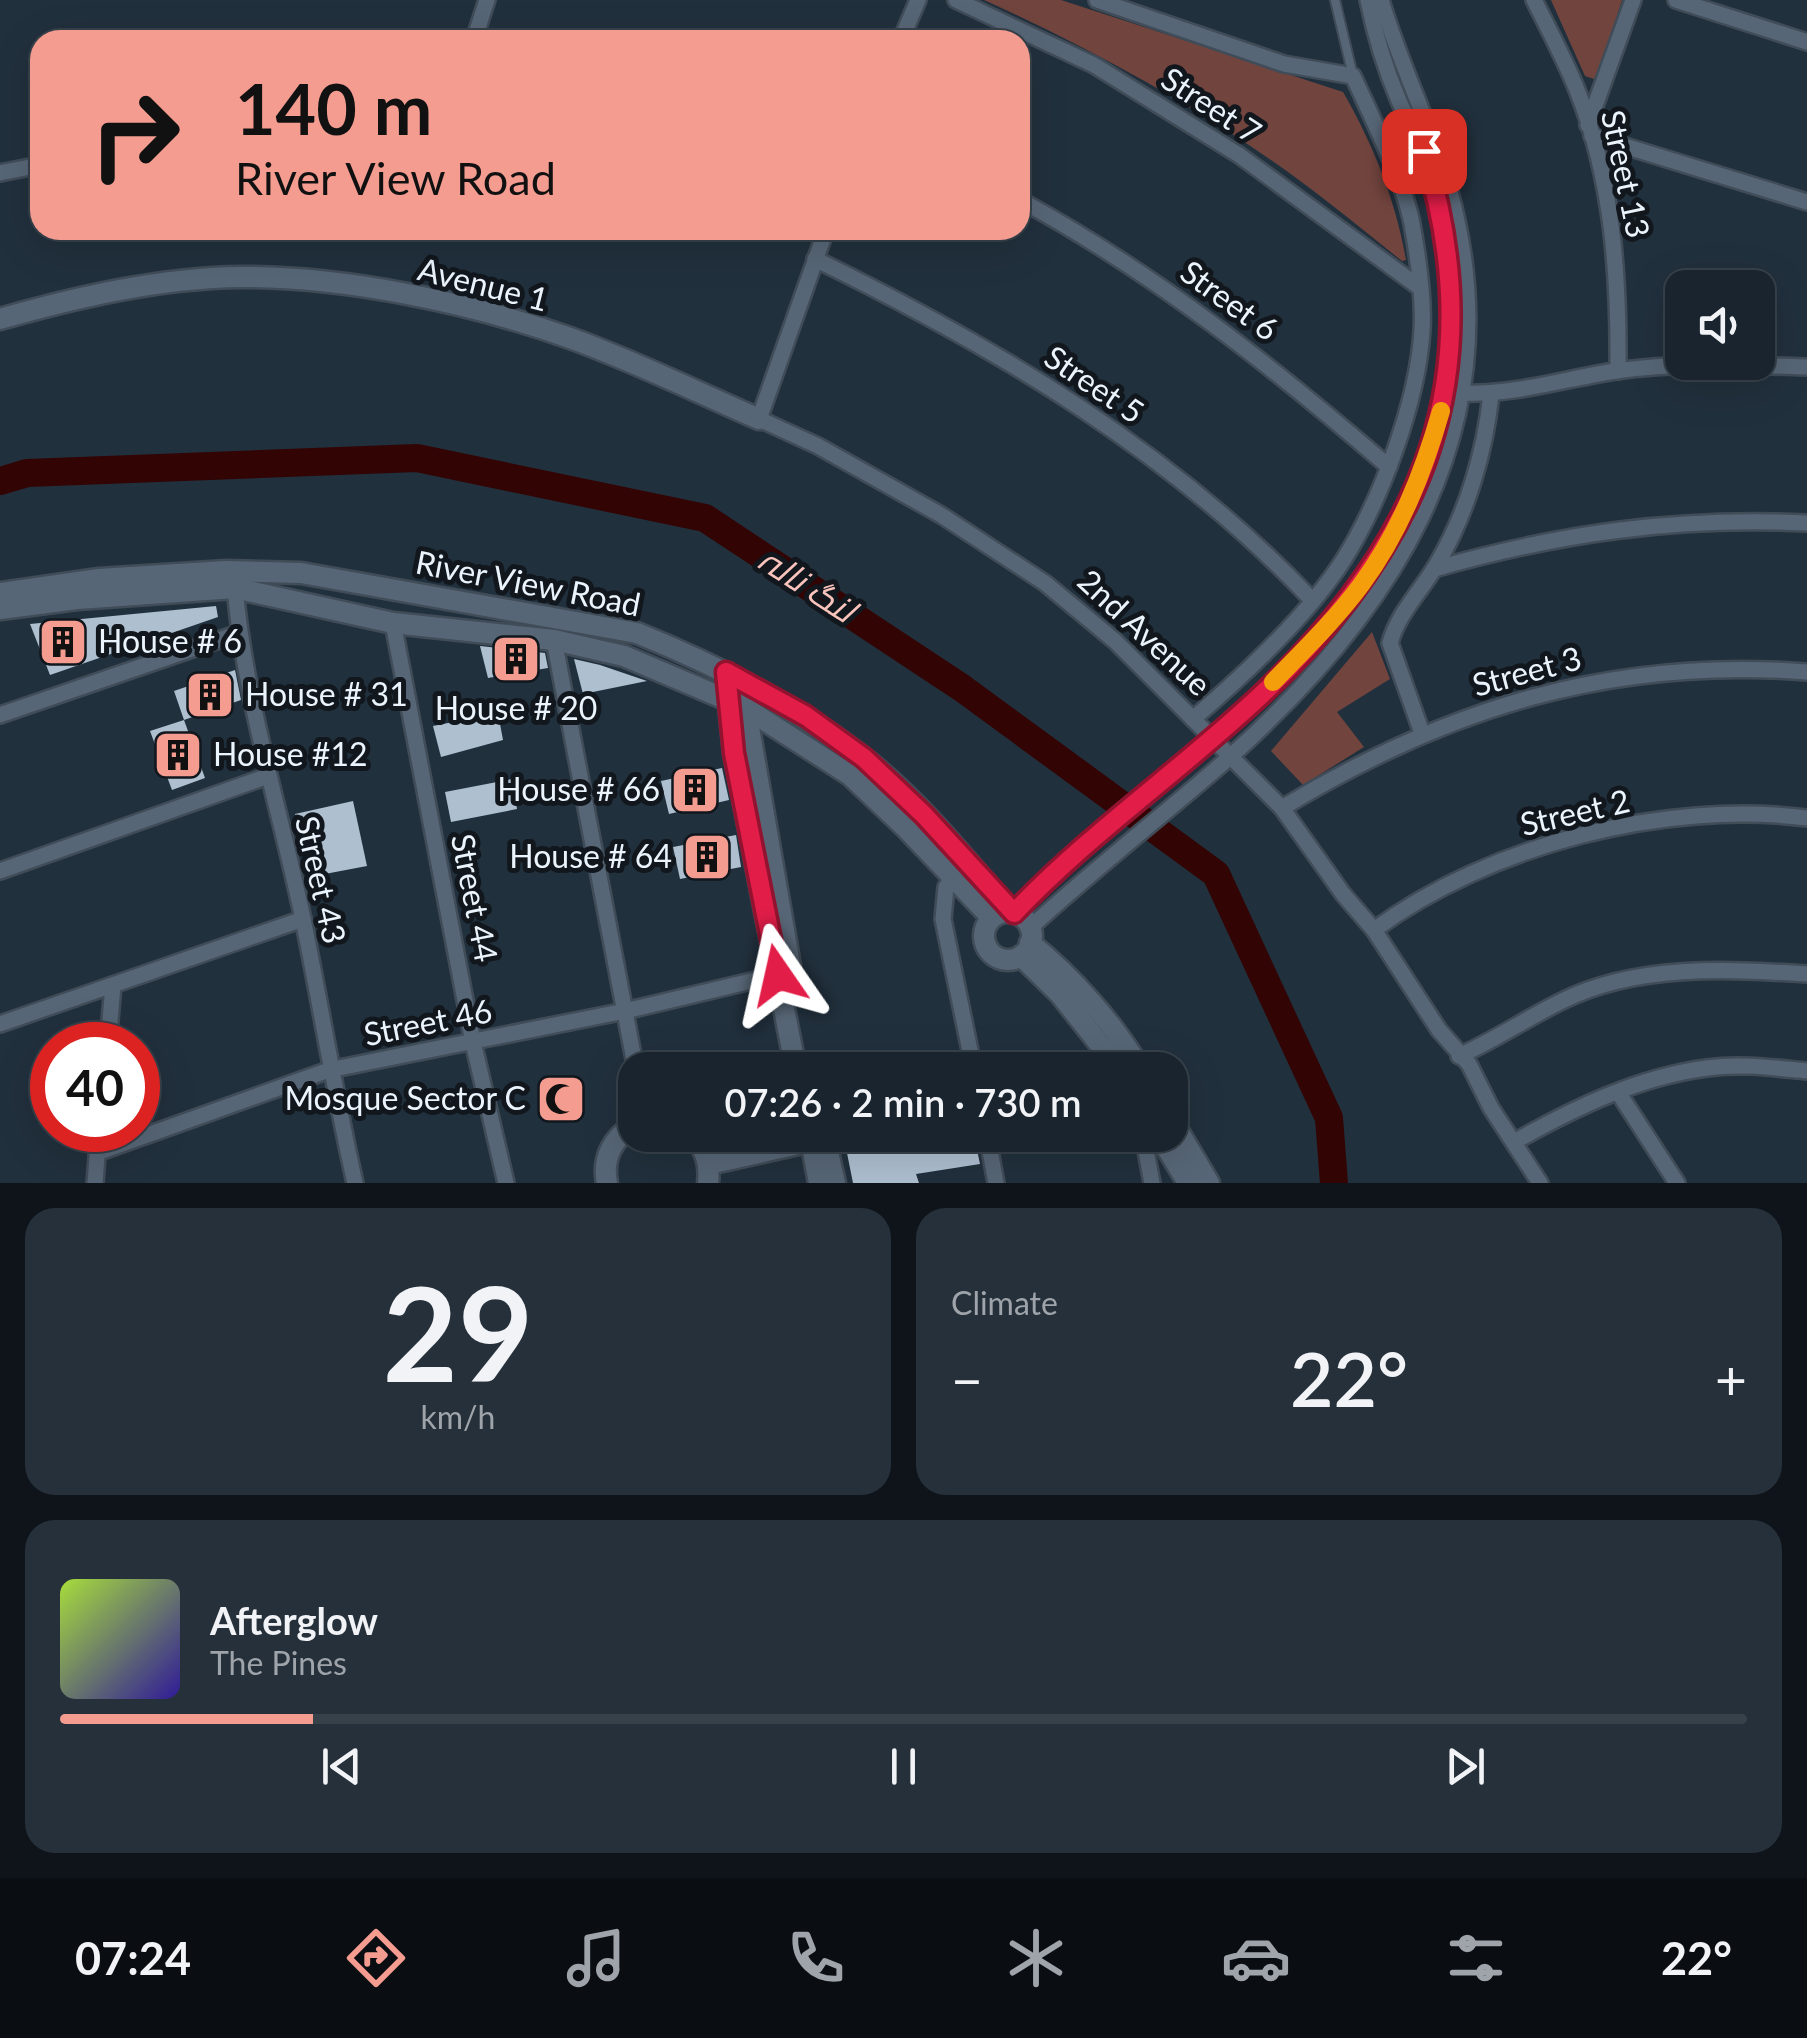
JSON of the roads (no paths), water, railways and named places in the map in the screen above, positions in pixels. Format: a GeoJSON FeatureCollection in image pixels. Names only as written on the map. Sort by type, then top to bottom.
{"type":"FeatureCollection","features":[{"type":"Feature","properties":{"kind":"street"},"geometry":{"type":"LineString","coordinates":[[478,30],[488,0]]}},
{"type":"Feature","properties":{"kind":"street"},"geometry":{"type":"LineString","coordinates":[[905,30],[918,0]]}},
{"type":"Feature","properties":{"kind":"street","name":"Street 7"},"geometry":{"type":"LineString","coordinates":[[956,0],[1020,30]]}},
{"type":"Feature","properties":{"kind":"street"},"geometry":{"type":"LineString","coordinates":[[1097,0],[1284,64],[1353,76],[1412,222],[1422,330],[1411,390],[1389,467],[1369,515],[1351,547],[1280,636],[1193,719]]}},
{"type":"Feature","properties":{"kind":"street"},"geometry":{"type":"LineString","coordinates":[[1020,923],[1166,776],[1260,696],[1361,585],[1397,528],[1423,471],[1446,394],[1452,317],[1449,261],[1440,203],[1424,151],[1377,44],[1368,0]]}},
{"type":"Feature","properties":{"kind":"street"},"geometry":{"type":"LineString","coordinates":[[1020,923],[1230,756],[1329,656],[1387,582],[1436,486],[1463,393],[1468,349],[1467,284],[1458,223],[1428,124],[1394,45],[1381,0]]}},
{"type":"Feature","properties":{"kind":"street","name":"Street 13"},"geometry":{"type":"LineString","coordinates":[[1534,0],[1578,91],[1600,162],[1613,232],[1618,371]]}},
{"type":"Feature","properties":{"kind":"street"},"geometry":{"type":"LineString","coordinates":[[1633,0],[1590,130],[1807,202]]}},
{"type":"Feature","properties":{"kind":"street"},"geometry":{"type":"LineString","coordinates":[[1676,0],[1807,42]]}},
{"type":"Feature","properties":{"kind":"street","name":"Street 7"},"geometry":{"type":"LineString","coordinates":[[1030,35],[1094,65],[1239,156],[1419,287]]}},
{"type":"Feature","properties":{"kind":"street"},"geometry":{"type":"LineString","coordinates":[[0,173],[30,168]]}},
{"type":"Feature","properties":{"kind":"street","name":"Street 6"},"geometry":{"type":"LineString","coordinates":[[1030,206],[1130,264],[1198,310],[1389,467]]}},
{"type":"Feature","properties":{"kind":"street"},"geometry":{"type":"LineString","coordinates":[[760,419],[823,240]]}},
{"type":"Feature","properties":{"kind":"street","name":"Street 5"},"geometry":{"type":"LineString","coordinates":[[816,259],[988,348],[1102,421],[1270,556],[1310,599]]}},
{"type":"Feature","properties":{"kind":"street","name":"Avenue 1"},"geometry":{"type":"LineString","coordinates":[[0,319],[156,285],[240,277],[349,284],[458,307],[569,338],[760,419]]}},
{"type":"Feature","properties":{"kind":"street"},"geometry":{"type":"LineString","coordinates":[[1463,393],[1490,394],[1618,371],[1735,365],[1807,367]]}},
{"type":"Feature","properties":{"kind":"street"},"geometry":{"type":"LineString","coordinates":[[1422,733],[1391,655],[1390,643],[1394,628],[1434,568],[1462,510],[1480,458],[1490,394]]}},
{"type":"Feature","properties":{"kind":"street","name":"2nd Avenue"},"geometry":{"type":"LineString","coordinates":[[760,419],[818,446],[926,506],[1044,583],[1115,641],[1282,808],[1343,894],[1374,930],[1439,1030],[1469,1064],[1540,1183]]}},
{"type":"Feature","properties":{"kind":"street"},"geometry":{"type":"LineString","coordinates":[[1434,568],[1556,538],[1661,523],[1807,523]]}},
{"type":"Feature","properties":{"kind":"street","name":"River View Road"},"geometry":{"type":"LineString","coordinates":[[0,593],[99,579],[226,571],[300,573],[637,633],[734,677],[806,716],[864,758],[965,858],[1131,1052]]}},
{"type":"Feature","properties":{"kind":"street","name":"River View Road"},"geometry":{"type":"LineString","coordinates":[[0,609],[77,599],[235,588],[393,623],[554,640],[624,656],[736,704],[850,775],[954,877],[1020,923],[1060,994],[1106,1052]]}},
{"type":"Feature","properties":{"kind":"street","name":"Street 43"},"geometry":{"type":"LineString","coordinates":[[235,588],[239,633],[355,1183]]}},
{"type":"Feature","properties":{"kind":"street","name":"Street 44"},"geometry":{"type":"LineString","coordinates":[[393,623],[473,1042],[506,1183]]}},
{"type":"Feature","properties":{"kind":"street"},"geometry":{"type":"LineString","coordinates":[[0,715],[239,633]]}},
{"type":"Feature","properties":{"kind":"street"},"geometry":{"type":"LineString","coordinates":[[554,640],[633,1052]]}},
{"type":"Feature","properties":{"kind":"street","name":"Street 3"},"geometry":{"type":"LineString","coordinates":[[1282,808],[1422,733],[1544,692],[1703,669],[1807,672]]}},
{"type":"Feature","properties":{"kind":"street"},"geometry":{"type":"LineString","coordinates":[[734,677],[734,753],[793,1052]]}},
{"type":"Feature","properties":{"kind":"street"},"geometry":{"type":"LineString","coordinates":[[736,704],[805,1052]]}},
{"type":"Feature","properties":{"kind":"street"},"geometry":{"type":"LineString","coordinates":[[0,871],[268,776]]}},
{"type":"Feature","properties":{"kind":"street","name":"Street 2"},"geometry":{"type":"LineString","coordinates":[[1374,930],[1488,864],[1574,836],[1677,818],[1772,814],[1807,818]]}},
{"type":"Feature","properties":{"kind":"street"},"geometry":{"type":"LineString","coordinates":[[954,877],[946,887],[943,919],[970,1052]]}},
{"type":"Feature","properties":{"kind":"street"},"geometry":{"type":"LineString","coordinates":[[0,1024],[302,919]]}},
{"type":"Feature","properties":{"kind":"street"},"geometry":{"type":"LineString","coordinates":[[1460,1056],[1563,1000],[1635,979],[1719,969],[1807,974]]}},
{"type":"Feature","properties":{"kind":"street","name":"Street 46"},"geometry":{"type":"LineString","coordinates":[[97,1153],[329,1070],[625,1011],[778,975]]}},
{"type":"Feature","properties":{"kind":"street"},"geometry":{"type":"LineString","coordinates":[[110,1022],[114,985]]}},
{"type":"Feature","properties":{"kind":"street"},"geometry":{"type":"LineString","coordinates":[[1514,1142],[1600,1098],[1708,1068],[1807,1071]]}},
{"type":"Feature","properties":{"kind":"street"},"geometry":{"type":"LineString","coordinates":[[1618,1092],[1677,1183]]}},
{"type":"Feature","properties":{"kind":"street"},"geometry":{"type":"LineString","coordinates":[[606,1183],[608,1154],[618,1138]]}},
{"type":"Feature","properties":{"kind":"street"},"geometry":{"type":"LineString","coordinates":[[1188,1147],[1210,1183]]}},
{"type":"Feature","properties":{"kind":"street"},"geometry":{"type":"LineString","coordinates":[[708,1174],[773,1152]]}},
{"type":"Feature","properties":{"kind":"street"},"geometry":{"type":"LineString","coordinates":[[818,1152],[819,1183]]}},
{"type":"Feature","properties":{"kind":"street"},"geometry":{"type":"LineString","coordinates":[[823,1152],[835,1183]]}},
{"type":"Feature","properties":{"kind":"street"},"geometry":{"type":"LineString","coordinates":[[990,1152],[996,1183]]}},
{"type":"Feature","properties":{"kind":"street"},"geometry":{"type":"LineString","coordinates":[[1146,1152],[1152,1183]]}},
{"type":"Feature","properties":{"kind":"street"},"geometry":{"type":"LineString","coordinates":[[1169,1152],[1188,1183]]}},
{"type":"Feature","properties":{"kind":"street"},"geometry":{"type":"LineString","coordinates":[[95,1183],[97,1153]]}},
{"type":"Feature","properties":{"kind":"lane"},"geometry":{"type":"LineString","coordinates":[[1336,0],[1353,76]]}},
{"type":"Feature","properties":{"kind":"waterway","name":"لنگ نالہ"},"geometry":{"type":"LineString","coordinates":[[0,481],[27,473],[417,458],[705,518],[962,688],[1216,874],[1329,1118],[1334,1183]]}},
{"type":"Feature","properties":{"kind":"place","name":"House # 6"},"geometry":{"type":"Point","coordinates":[63,642]}},
{"type":"Feature","properties":{"kind":"place","name":"House # 20"},"geometry":{"type":"Point","coordinates":[516,659]}},
{"type":"Feature","properties":{"kind":"place","name":"House # 31"},"geometry":{"type":"Point","coordinates":[210,695]}},
{"type":"Feature","properties":{"kind":"place","name":"House #12"},"geometry":{"type":"Point","coordinates":[178,755]}},
{"type":"Feature","properties":{"kind":"place","name":"House # 66"},"geometry":{"type":"Point","coordinates":[695,790]}},
{"type":"Feature","properties":{"kind":"place","name":"House # 64"},"geometry":{"type":"Point","coordinates":[707,857]}},
{"type":"Feature","properties":{"kind":"place","name":"Mosque Sector C"},"geometry":{"type":"Point","coordinates":[561,1099]}}]}
